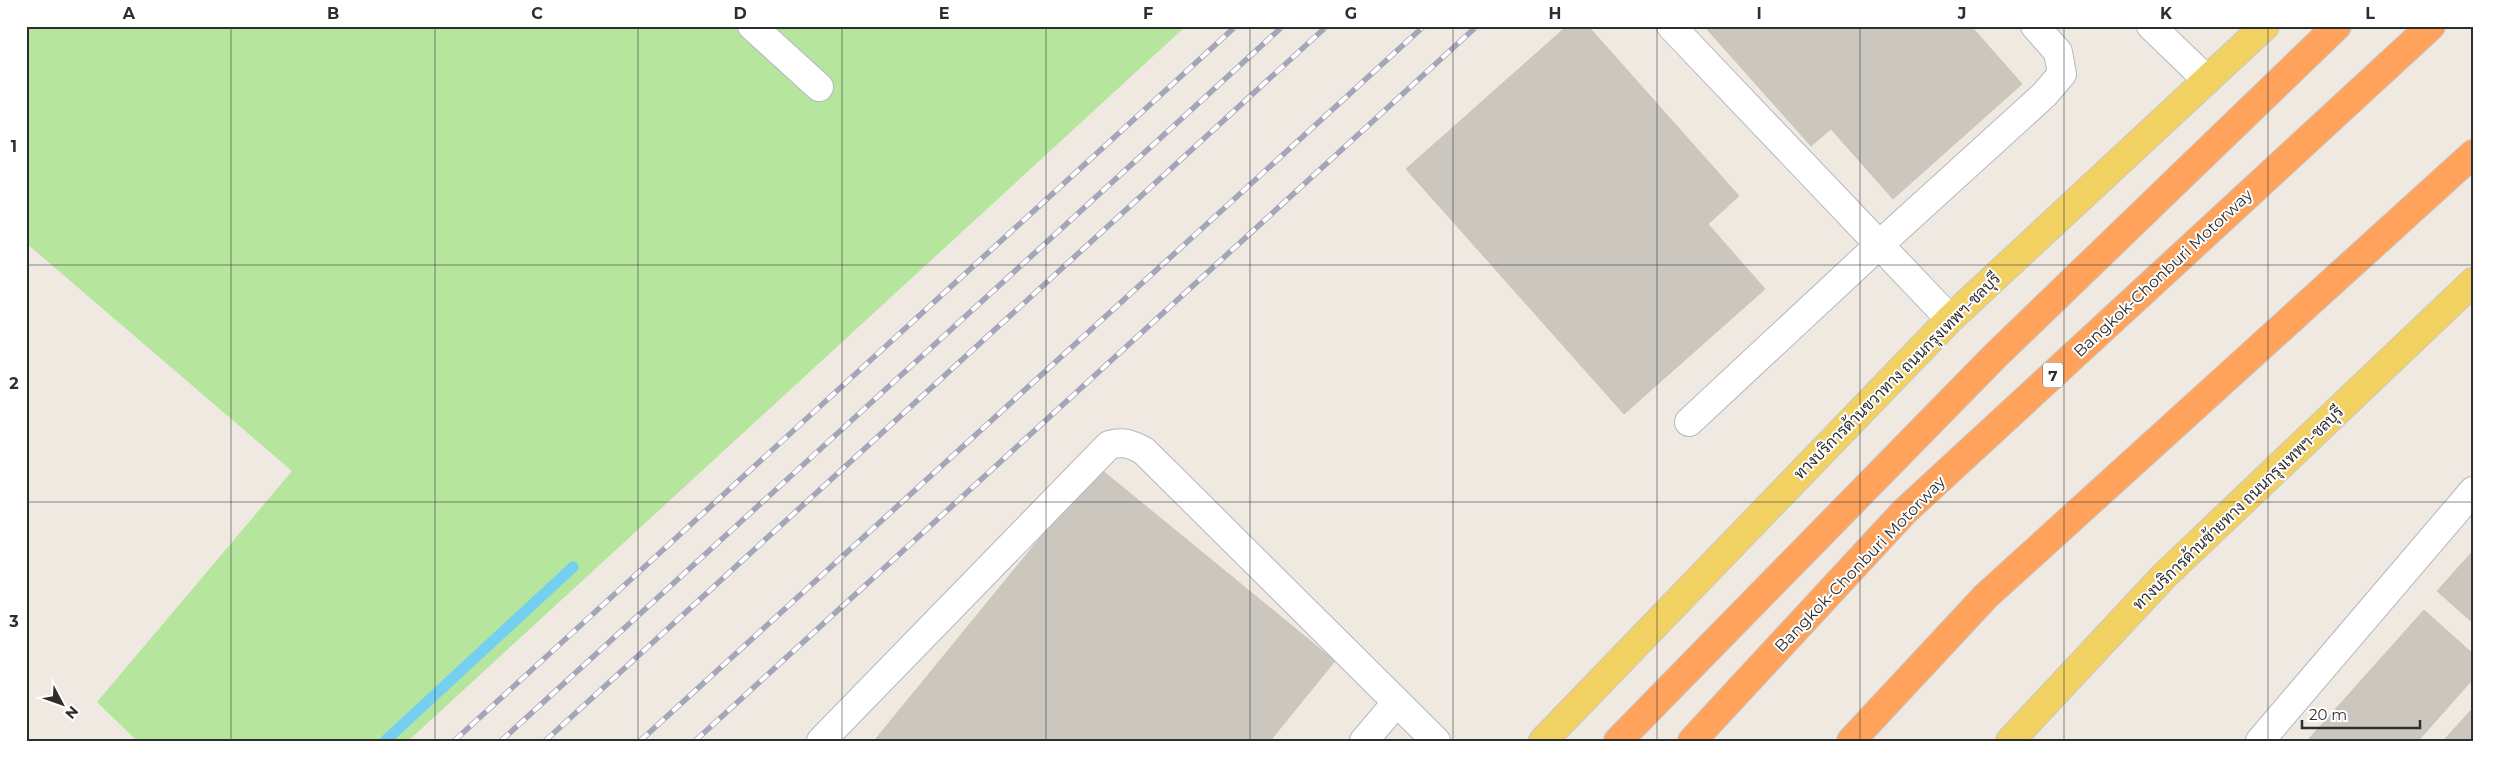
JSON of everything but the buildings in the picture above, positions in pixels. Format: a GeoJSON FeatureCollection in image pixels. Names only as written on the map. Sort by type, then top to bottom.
{"type":"FeatureCollection","features":[{"type":"Feature","properties":{"kind":"highway"},"geometry":{"type":"LineString","coordinates":[[1618,741],[1995,356],[2337,26]]}},
{"type":"Feature","properties":{"kind":"highway","name":"Bangkok-Chonburi Motorway"},"geometry":{"type":"LineString","coordinates":[[1692,741],[1904,512],[2431,26]]}},
{"type":"Feature","properties":{"kind":"highway"},"geometry":{"type":"LineString","coordinates":[[1851,741],[1986,596],[2473,154]]}},
{"type":"Feature","properties":{"kind":"main road","name":"ทางบริการด้านขวาทาง ถนนกรุงเทพฯ-ชลบุรี"},"geometry":{"type":"LineString","coordinates":[[1543,741],[1950,319],[2265,26]]}},
{"type":"Feature","properties":{"kind":"main road","name":"ทางบริการด้านซ้ายทาง ถนนกรุงเทพฯ-ชลบุรี"},"geometry":{"type":"LineString","coordinates":[[2010,741],[2164,576],[2473,282]]}},
{"type":"Feature","properties":{"kind":"street"},"geometry":{"type":"LineString","coordinates":[[752,26],[819,87]]}},
{"type":"Feature","properties":{"kind":"street"},"geometry":{"type":"LineString","coordinates":[[1671,26],[1950,319]]}},
{"type":"Feature","properties":{"kind":"street"},"geometry":{"type":"LineString","coordinates":[[1690,422],[1879,244],[2044,95],[2062,74],[2058,52],[2035,26]]}},
{"type":"Feature","properties":{"kind":"street"},"geometry":{"type":"LineString","coordinates":[[2151,26],[2207,80]]}},
{"type":"Feature","properties":{"kind":"street"},"geometry":{"type":"LineString","coordinates":[[821,741],[1109,445],[1120,442],[1130,444],[1144,451],[1436,741]]}},
{"type":"Feature","properties":{"kind":"street"},"geometry":{"type":"LineString","coordinates":[[2260,741],[2473,491]]}},
{"type":"Feature","properties":{"kind":"street"},"geometry":{"type":"LineString","coordinates":[[1364,741],[1396,703]]}},
{"type":"Feature","properties":{"kind":"green space"},"geometry":{"type":"Polygon","coordinates":[[[26,26],[1186,26],[408,741],[137,741],[97,702],[292,471],[26,243],[26,26]]]}},
{"type":"Feature","properties":{"kind":"waterway"},"geometry":{"type":"LineString","coordinates":[[385,741],[573,567]]}},
{"type":"Feature","properties":{"kind":"railway"},"geometry":{"type":"LineString","coordinates":[[454,741],[1236,26]]}},
{"type":"Feature","properties":{"kind":"railway"},"geometry":{"type":"LineString","coordinates":[[501,741],[1283,26]]}},
{"type":"Feature","properties":{"kind":"railway"},"geometry":{"type":"LineString","coordinates":[[545,741],[1327,26]]}},
{"type":"Feature","properties":{"kind":"railway"},"geometry":{"type":"LineString","coordinates":[[640,741],[1424,26]]}},
{"type":"Feature","properties":{"kind":"railway"},"geometry":{"type":"LineString","coordinates":[[695,741],[1477,26]]}}]}
